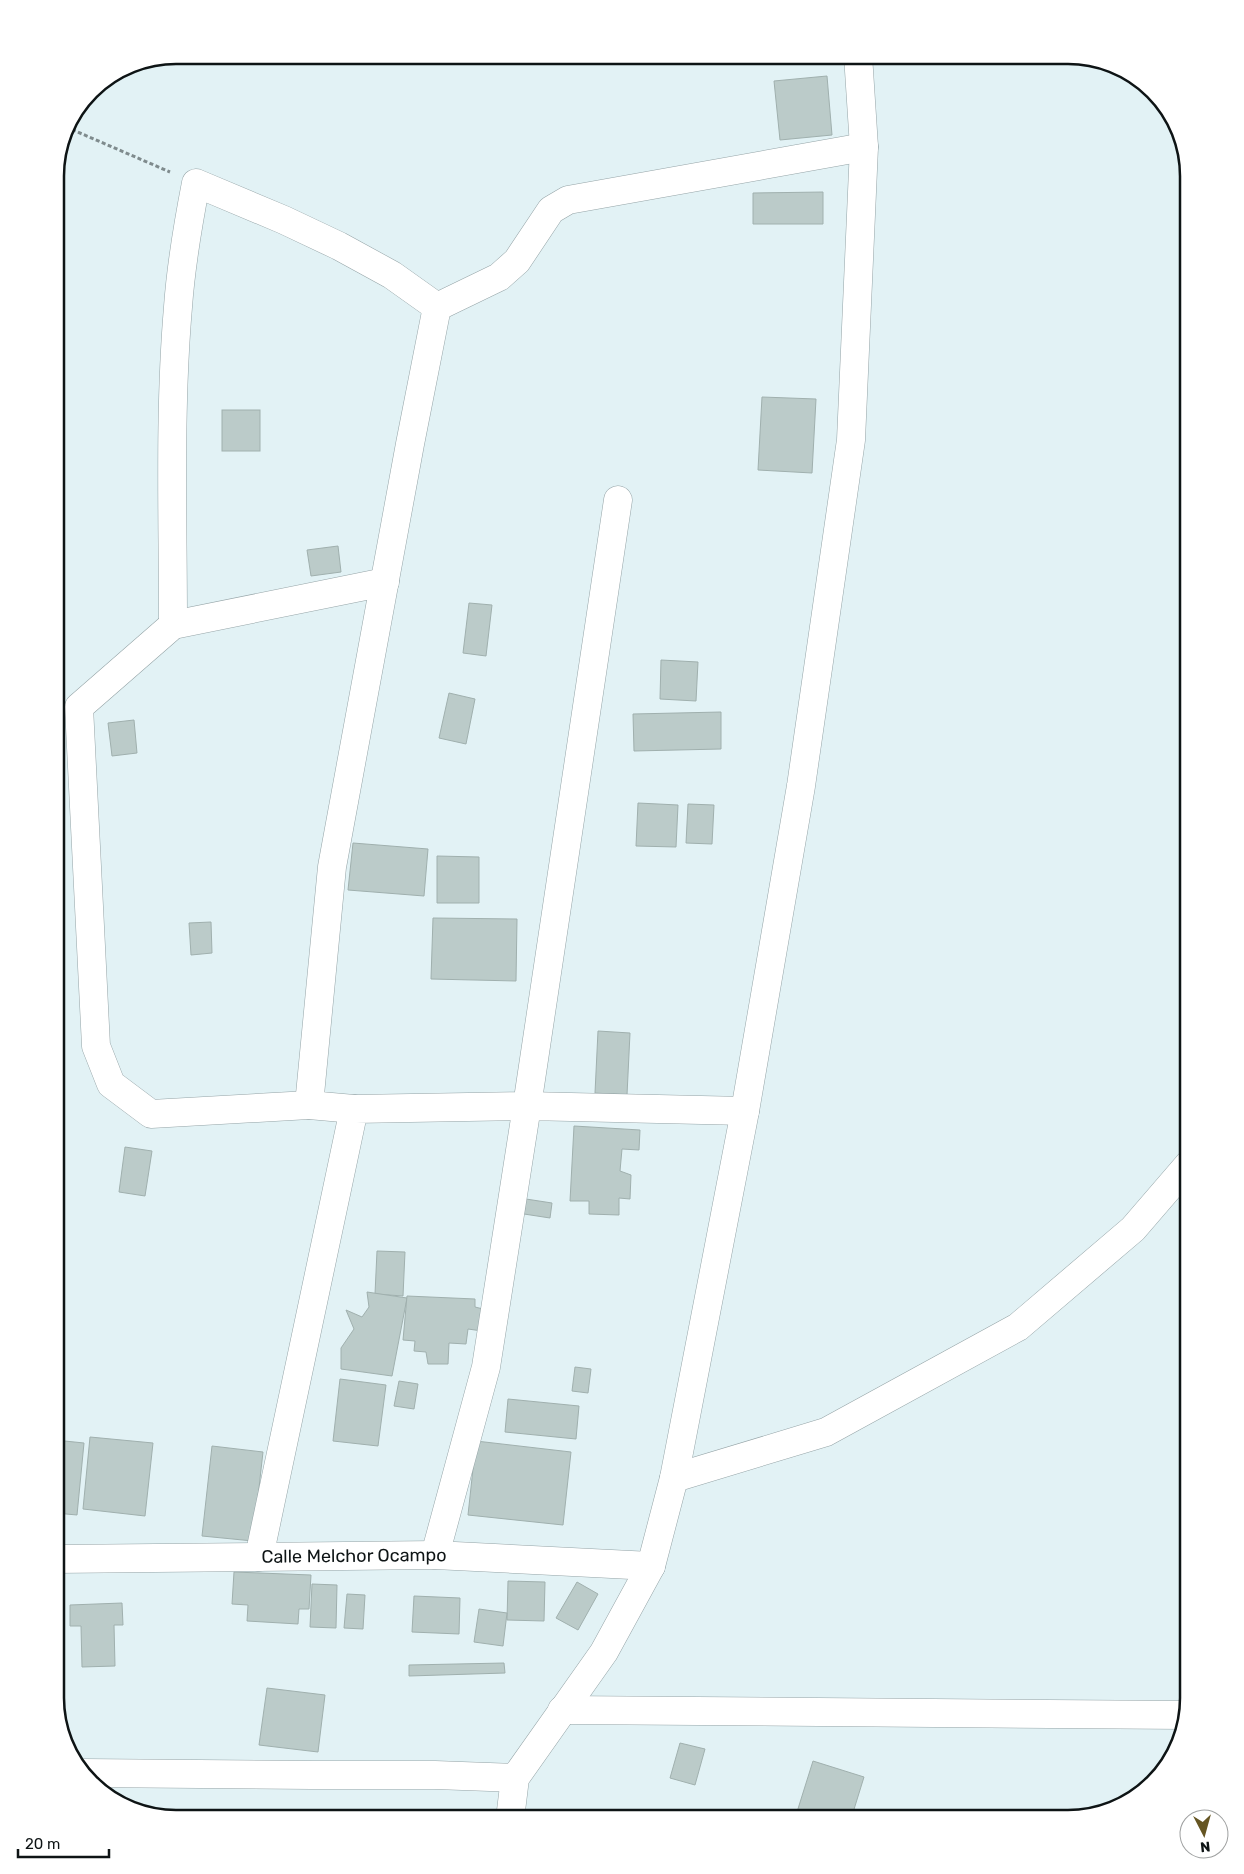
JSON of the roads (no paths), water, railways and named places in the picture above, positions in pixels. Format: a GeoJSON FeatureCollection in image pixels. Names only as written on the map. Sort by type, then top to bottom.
{"type":"FeatureCollection","features":[{"type":"Feature","properties":{"kind":"street"},"geometry":{"type":"LineString","coordinates":[[511,1810],[515,1778],[604,1652],[651,1566],[674,1478],[745,1111],[801,786],[851,440],[864,147],[859,64]]}},
{"type":"Feature","properties":{"kind":"street"},"geometry":{"type":"LineString","coordinates":[[437,307],[499,277],[516,261],[550,210],[568,200],[864,147]]}},
{"type":"Feature","properties":{"kind":"street"},"geometry":{"type":"LineString","coordinates":[[174,625],[173,390],[177,316],[184,245],[196,183],[284,220],[339,246],[392,276],[437,307]]}},
{"type":"Feature","properties":{"kind":"street"},"geometry":{"type":"LineString","coordinates":[[309,1105],[332,867],[437,307]]}},
{"type":"Feature","properties":{"kind":"street"},"geometry":{"type":"LineString","coordinates":[[435,1555],[486,1368],[528,1106],[618,500]]}},
{"type":"Feature","properties":{"kind":"street"},"geometry":{"type":"LineString","coordinates":[[385,582],[174,625],[79,707],[96,1046],[111,1084],[151,1114],[309,1105],[354,1109],[528,1106],[745,1111]]}},
{"type":"Feature","properties":{"kind":"street"},"geometry":{"type":"LineString","coordinates":[[259,1557],[354,1109]]}},
{"type":"Feature","properties":{"kind":"street"},"geometry":{"type":"LineString","coordinates":[[674,1478],[826,1432],[1018,1327],[1133,1230],[1180,1175]]}},
{"type":"Feature","properties":{"kind":"street","name":"Calle Melchor Ocampo"},"geometry":{"type":"LineString","coordinates":[[64,1559],[435,1555],[651,1566]]}},
{"type":"Feature","properties":{"kind":"street"},"geometry":{"type":"LineString","coordinates":[[562,1710],[1179,1715]]}},
{"type":"Feature","properties":{"kind":"street"},"geometry":{"type":"LineString","coordinates":[[91,1772],[312,1776],[435,1775],[515,1778]]}}]}
